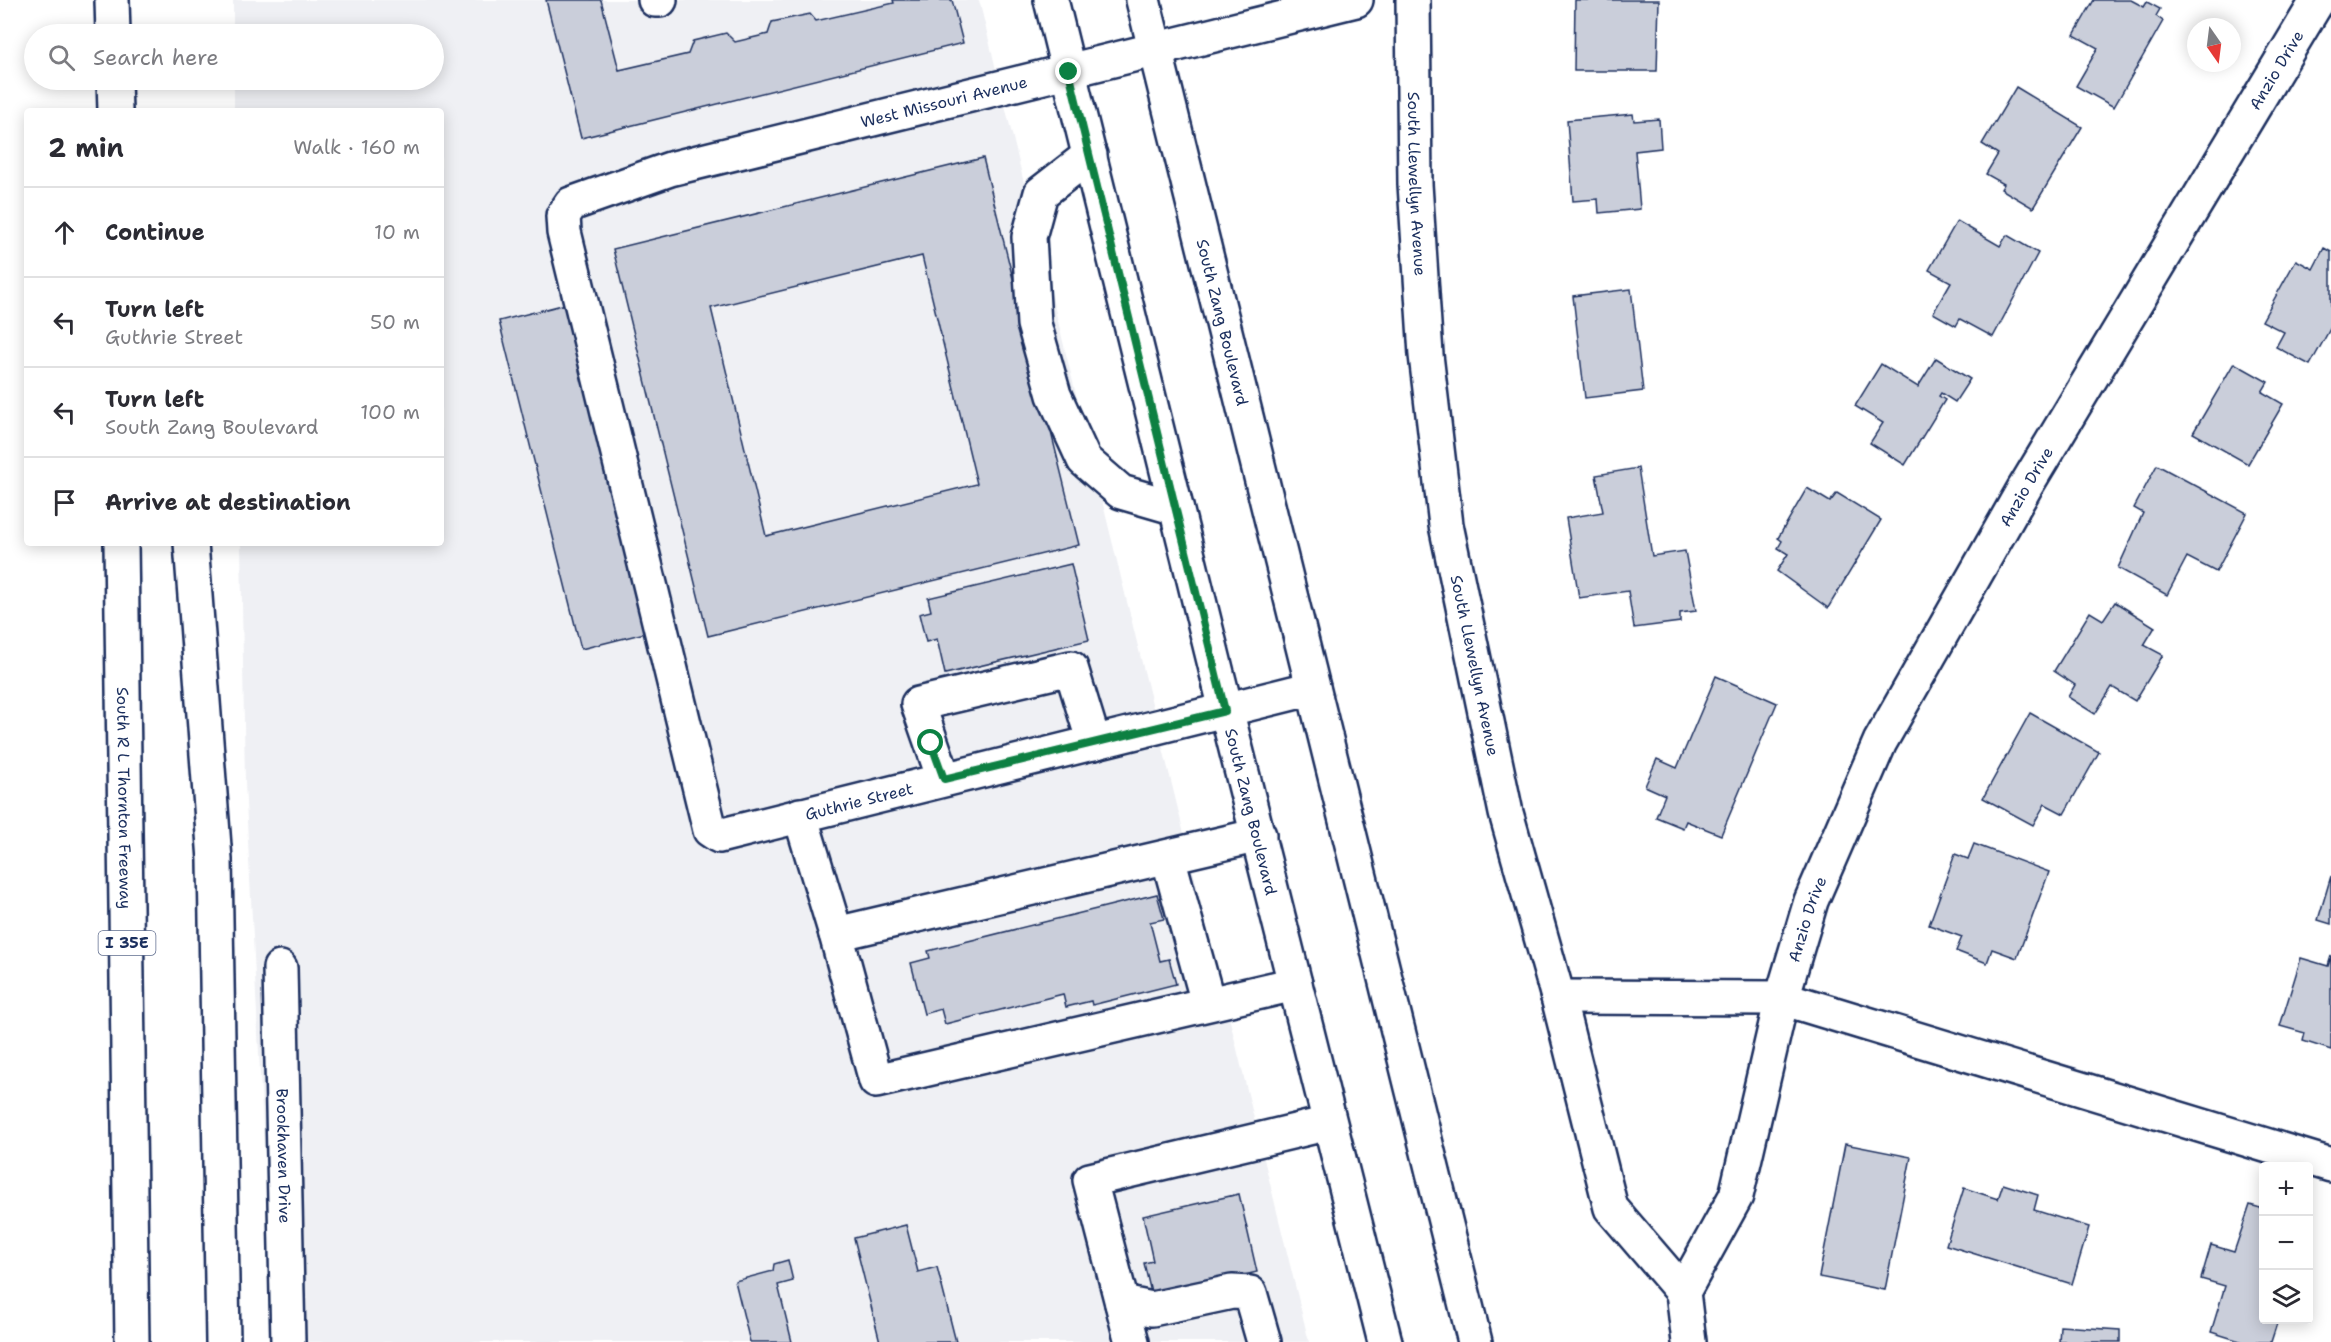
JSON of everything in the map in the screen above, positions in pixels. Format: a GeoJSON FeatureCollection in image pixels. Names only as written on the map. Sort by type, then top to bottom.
{"type":"FeatureCollection","features":[{"type":"Feature","properties":{"kind":"main road"},"geometry":{"type":"LineString","coordinates":[[112,0],[113,24]]}},
{"type":"Feature","properties":{"kind":"main road"},"geometry":{"type":"LineString","coordinates":[[655,0],[660,0]]}},
{"type":"Feature","properties":{"kind":"main road","name":"South Zang Boulevard"},"geometry":{"type":"LineString","coordinates":[[1051,0],[1225,711],[1385,1342]]}},
{"type":"Feature","properties":{"kind":"main road","name":"South Zang Boulevard"},"geometry":{"type":"LineString","coordinates":[[1143,0],[1475,1342]]}},
{"type":"Feature","properties":{"kind":"main road","name":"West Missouri Avenue"},"geometry":{"type":"LineString","coordinates":[[754,827],[718,836],[710,830],[564,232],[563,216],[571,204],[670,169],[1356,0]]}},
{"type":"Feature","properties":{"kind":"main road","name":"South Llewellyn Avenue"},"geometry":{"type":"LineString","coordinates":[[1413,0],[1415,184],[1426,355],[1446,525],[1506,813],[1558,997],[1611,1208],[1683,1292]]}},
{"type":"Feature","properties":{"kind":"main road","name":"Anzio Drive"},"geometry":{"type":"LineString","coordinates":[[1683,1292],[1736,1196],[1782,998],[1811,901],[1880,742],[2024,489],[2318,0]]}},
{"type":"Feature","properties":{"kind":"main road"},"geometry":{"type":"LineString","coordinates":[[114,90],[115,108]]}},
{"type":"Feature","properties":{"kind":"main road"},"geometry":{"type":"LineString","coordinates":[[1090,155],[1041,193],[1029,237],[1034,324],[1054,395],[1084,460],[1121,492],[1176,508]]}},
{"type":"Feature","properties":{"kind":"main road","name":"South R L Thornton Freeway"},"geometry":{"type":"LineString","coordinates":[[121,546],[132,1342]]}},
{"type":"Feature","properties":{"kind":"main road"},"geometry":{"type":"LineString","coordinates":[[191,546],[214,860],[223,1342]]}},
{"type":"Feature","properties":{"kind":"main road"},"geometry":{"type":"LineString","coordinates":[[944,779],[918,704],[1071,668],[1094,743]]}},
{"type":"Feature","properties":{"kind":"main road","name":"Guthrie Street"},"geometry":{"type":"LineString","coordinates":[[754,827],[1313,688]]}},
{"type":"Feature","properties":{"kind":"main road"},"geometry":{"type":"LineString","coordinates":[[800,815],[836,934],[876,1081],[1295,984]]}},
{"type":"Feature","properties":{"kind":"main road"},"geometry":{"type":"LineString","coordinates":[[836,934],[1258,835]]}},
{"type":"Feature","properties":{"kind":"main road"},"geometry":{"type":"LineString","coordinates":[[1168,857],[1200,1005]]}},
{"type":"Feature","properties":{"kind":"main road","name":"Brookhaven Drive"},"geometry":{"type":"LineString","coordinates":[[280,968],[288,1342]]}},
{"type":"Feature","properties":{"kind":"main road"},"geometry":{"type":"LineString","coordinates":[[1558,997],[1782,998],[2331,1165]]}},
{"type":"Feature","properties":{"kind":"main road"},"geometry":{"type":"LineString","coordinates":[[1132,1342],[1090,1180],[1329,1123]]}},
{"type":"Feature","properties":{"kind":"main road"},"geometry":{"type":"LineString","coordinates":[[1122,1303],[1152,1309],[1232,1292],[1250,1293],[1264,1342]]}},
{"type":"Feature","properties":{"kind":"main road"},"geometry":{"type":"LineString","coordinates":[[1683,1292],[1689,1342]]}},
{"type":"Feature","properties":{"kind":"shaded area"},"geometry":{"type":"Polygon","coordinates":[[[233,0],[979,0],[1309,1342],[274,1342],[245,783],[241,546],[444,546],[444,108],[234,108],[234,90],[444,90],[444,24],[233,24],[233,0]]]}},
{"type":"Feature","properties":{"kind":"building"},"geometry":{"type":"Polygon","coordinates":[[[546,0],[601,0],[619,70],[688,54],[693,41],[726,33],[735,42],[768,34],[772,22],[810,14],[816,21],[894,3],[893,0],[952,0],[963,43],[581,138],[546,0]]]}},
{"type":"Feature","properties":{"kind":"building"},"geometry":{"type":"Polygon","coordinates":[[[1575,0],[1659,0],[1657,71],[1574,71],[1575,0]]]}},
{"type":"Feature","properties":{"kind":"building"},"geometry":{"type":"Polygon","coordinates":[[[2094,0],[2131,0],[2144,7],[2147,2],[2160,9],[2156,16],[2163,21],[2114,107],[2076,86],[2098,48],[2074,35],[2094,0]]]}},
{"type":"Feature","properties":{"kind":"building"},"geometry":{"type":"Polygon","coordinates":[[[2016,87],[2082,127],[2033,208],[2001,189],[2004,184],[1986,174],[1998,154],[1982,144],[2016,87]]]}},
{"type":"Feature","properties":{"kind":"building"},"geometry":{"type":"Polygon","coordinates":[[[1633,114],[1634,121],[1659,119],[1661,148],[1635,151],[1640,209],[1599,213],[1598,199],[1573,201],[1567,120],[1633,114]]]}},
{"type":"Feature","properties":{"kind":"building"},"geometry":{"type":"Polygon","coordinates":[[[983,158],[1079,545],[708,636],[613,249],[983,158]],[[922,256],[711,308],[766,536],[977,484],[922,256]]]}},
{"type":"Feature","properties":{"kind":"building"},"geometry":{"type":"Polygon","coordinates":[[[1957,221],[2000,246],[2007,235],[2038,253],[1993,337],[1960,319],[1956,326],[1933,313],[1951,282],[1929,270],[1957,221]]]}},
{"type":"Feature","properties":{"kind":"building"},"geometry":{"type":"Polygon","coordinates":[[[2324,248],[2331,252],[2331,327],[2310,365],[2276,347],[2284,332],[2262,321],[2296,260],[2313,269],[2324,248]]]}},
{"type":"Feature","properties":{"kind":"building"},"geometry":{"type":"Polygon","coordinates":[[[1631,289],[1643,391],[1585,398],[1573,296],[1631,289]]]}},
{"type":"Feature","properties":{"kind":"building"},"geometry":{"type":"Polygon","coordinates":[[[566,304],[649,632],[581,649],[499,321],[566,304]]]}},
{"type":"Feature","properties":{"kind":"building"},"geometry":{"type":"Polygon","coordinates":[[[1936,358],[1970,379],[1955,402],[1941,393],[1939,396],[1945,400],[1905,465],[1870,443],[1883,423],[1855,406],[1881,364],[1918,387],[1936,358]]]}},
{"type":"Feature","properties":{"kind":"building"},"geometry":{"type":"Polygon","coordinates":[[[2234,363],[2268,382],[2262,392],[2283,404],[2248,464],[2193,433],[2234,363]]]}},
{"type":"Feature","properties":{"kind":"building"},"geometry":{"type":"Polygon","coordinates":[[[2157,465],[2247,513],[2216,572],[2187,557],[2167,595],[2118,568],[2143,513],[2134,508],[2157,465]]]}},
{"type":"Feature","properties":{"kind":"building"},"geometry":{"type":"Polygon","coordinates":[[[1638,468],[1652,556],[1685,551],[1696,611],[1680,613],[1680,622],[1634,628],[1628,591],[1579,598],[1566,518],[1603,512],[1596,475],[1638,468]]]}},
{"type":"Feature","properties":{"kind":"building"},"geometry":{"type":"Polygon","coordinates":[[[1807,488],[1830,502],[1837,493],[1881,520],[1828,608],[1777,571],[1788,554],[1778,548],[1782,541],[1778,538],[1807,488]]]}},
{"type":"Feature","properties":{"kind":"building"},"geometry":{"type":"Polygon","coordinates":[[[1071,564],[1089,640],[945,674],[937,639],[926,642],[919,614],[931,611],[928,598],[1071,564]]]}},
{"type":"Feature","properties":{"kind":"building"},"geometry":{"type":"Polygon","coordinates":[[[2115,602],[2155,627],[2144,645],[2163,655],[2135,701],[2112,687],[2095,714],[2068,697],[2075,685],[2054,671],[2090,612],[2103,620],[2115,602]]]}},
{"type":"Feature","properties":{"kind":"building"},"geometry":{"type":"Polygon","coordinates":[[[1716,676],[1777,703],[1721,835],[1686,821],[1683,828],[1656,817],[1665,795],[1645,786],[1657,759],[1677,768],[1716,676]]]}},
{"type":"Feature","properties":{"kind":"building"},"geometry":{"type":"Polygon","coordinates":[[[2030,713],[2099,752],[2064,814],[2045,804],[2033,825],[1983,798],[2030,713]]]}},
{"type":"Feature","properties":{"kind":"building"},"geometry":{"type":"Polygon","coordinates":[[[1974,844],[2049,872],[2017,958],[1992,949],[1987,963],[1956,951],[1962,937],[1929,925],[1955,854],[1968,859],[1974,844]]]}},
{"type":"Feature","properties":{"kind":"building"},"geometry":{"type":"Polygon","coordinates":[[[2331,876],[2331,924],[2318,920],[2331,876]]]}},
{"type":"Feature","properties":{"kind":"building"},"geometry":{"type":"Polygon","coordinates":[[[1157,894],[1164,919],[1150,922],[1160,961],[1169,959],[1176,984],[1092,1005],[1091,1001],[1066,1007],[1063,994],[945,1024],[941,1009],[924,1014],[911,963],[930,958],[928,951],[1157,894]]]}},
{"type":"Feature","properties":{"kind":"building"},"geometry":{"type":"Polygon","coordinates":[[[2331,956],[2331,1050],[2303,1041],[2305,1033],[2280,1026],[2301,958],[2328,966],[2331,956]]]}},
{"type":"Feature","properties":{"kind":"building"},"geometry":{"type":"Polygon","coordinates":[[[1845,1144],[1911,1157],[1885,1290],[1819,1277],[1845,1144]]]}},
{"type":"Feature","properties":{"kind":"building"},"geometry":{"type":"Polygon","coordinates":[[[2003,1184],[2038,1195],[2034,1210],[2089,1227],[2072,1284],[1946,1245],[1964,1188],[1998,1199],[2003,1184]]]}},
{"type":"Feature","properties":{"kind":"building"},"geometry":{"type":"Polygon","coordinates":[[[1239,1194],[1257,1272],[1152,1297],[1144,1263],[1153,1261],[1143,1216],[1239,1194]]]}},
{"type":"Feature","properties":{"kind":"building"},"geometry":{"type":"Polygon","coordinates":[[[2250,1205],[2259,1208],[2259,1324],[2277,1324],[2271,1342],[2243,1342],[2211,1332],[2225,1286],[2201,1279],[2211,1245],[2234,1252],[2250,1205]]]}},
{"type":"Feature","properties":{"kind":"building"},"geometry":{"type":"Polygon","coordinates":[[[906,1225],[918,1272],[937,1267],[956,1342],[880,1342],[854,1238],[906,1225]]]}},
{"type":"Feature","properties":{"kind":"building"},"geometry":{"type":"Polygon","coordinates":[[[788,1260],[793,1281],[778,1285],[792,1342],[750,1342],[735,1281],[773,1271],[774,1264],[788,1260]]]}},
{"type":"Feature","properties":{"kind":"building"},"geometry":{"type":"Polygon","coordinates":[[[2060,1326],[2120,1330],[2120,1342],[2059,1342],[2060,1326]]]}},
{"type":"Feature","properties":{"kind":"route"},"geometry":{"type":"LineString","coordinates":[[931,743],[944,779],[1225,711],[1069,72]]}}]}
